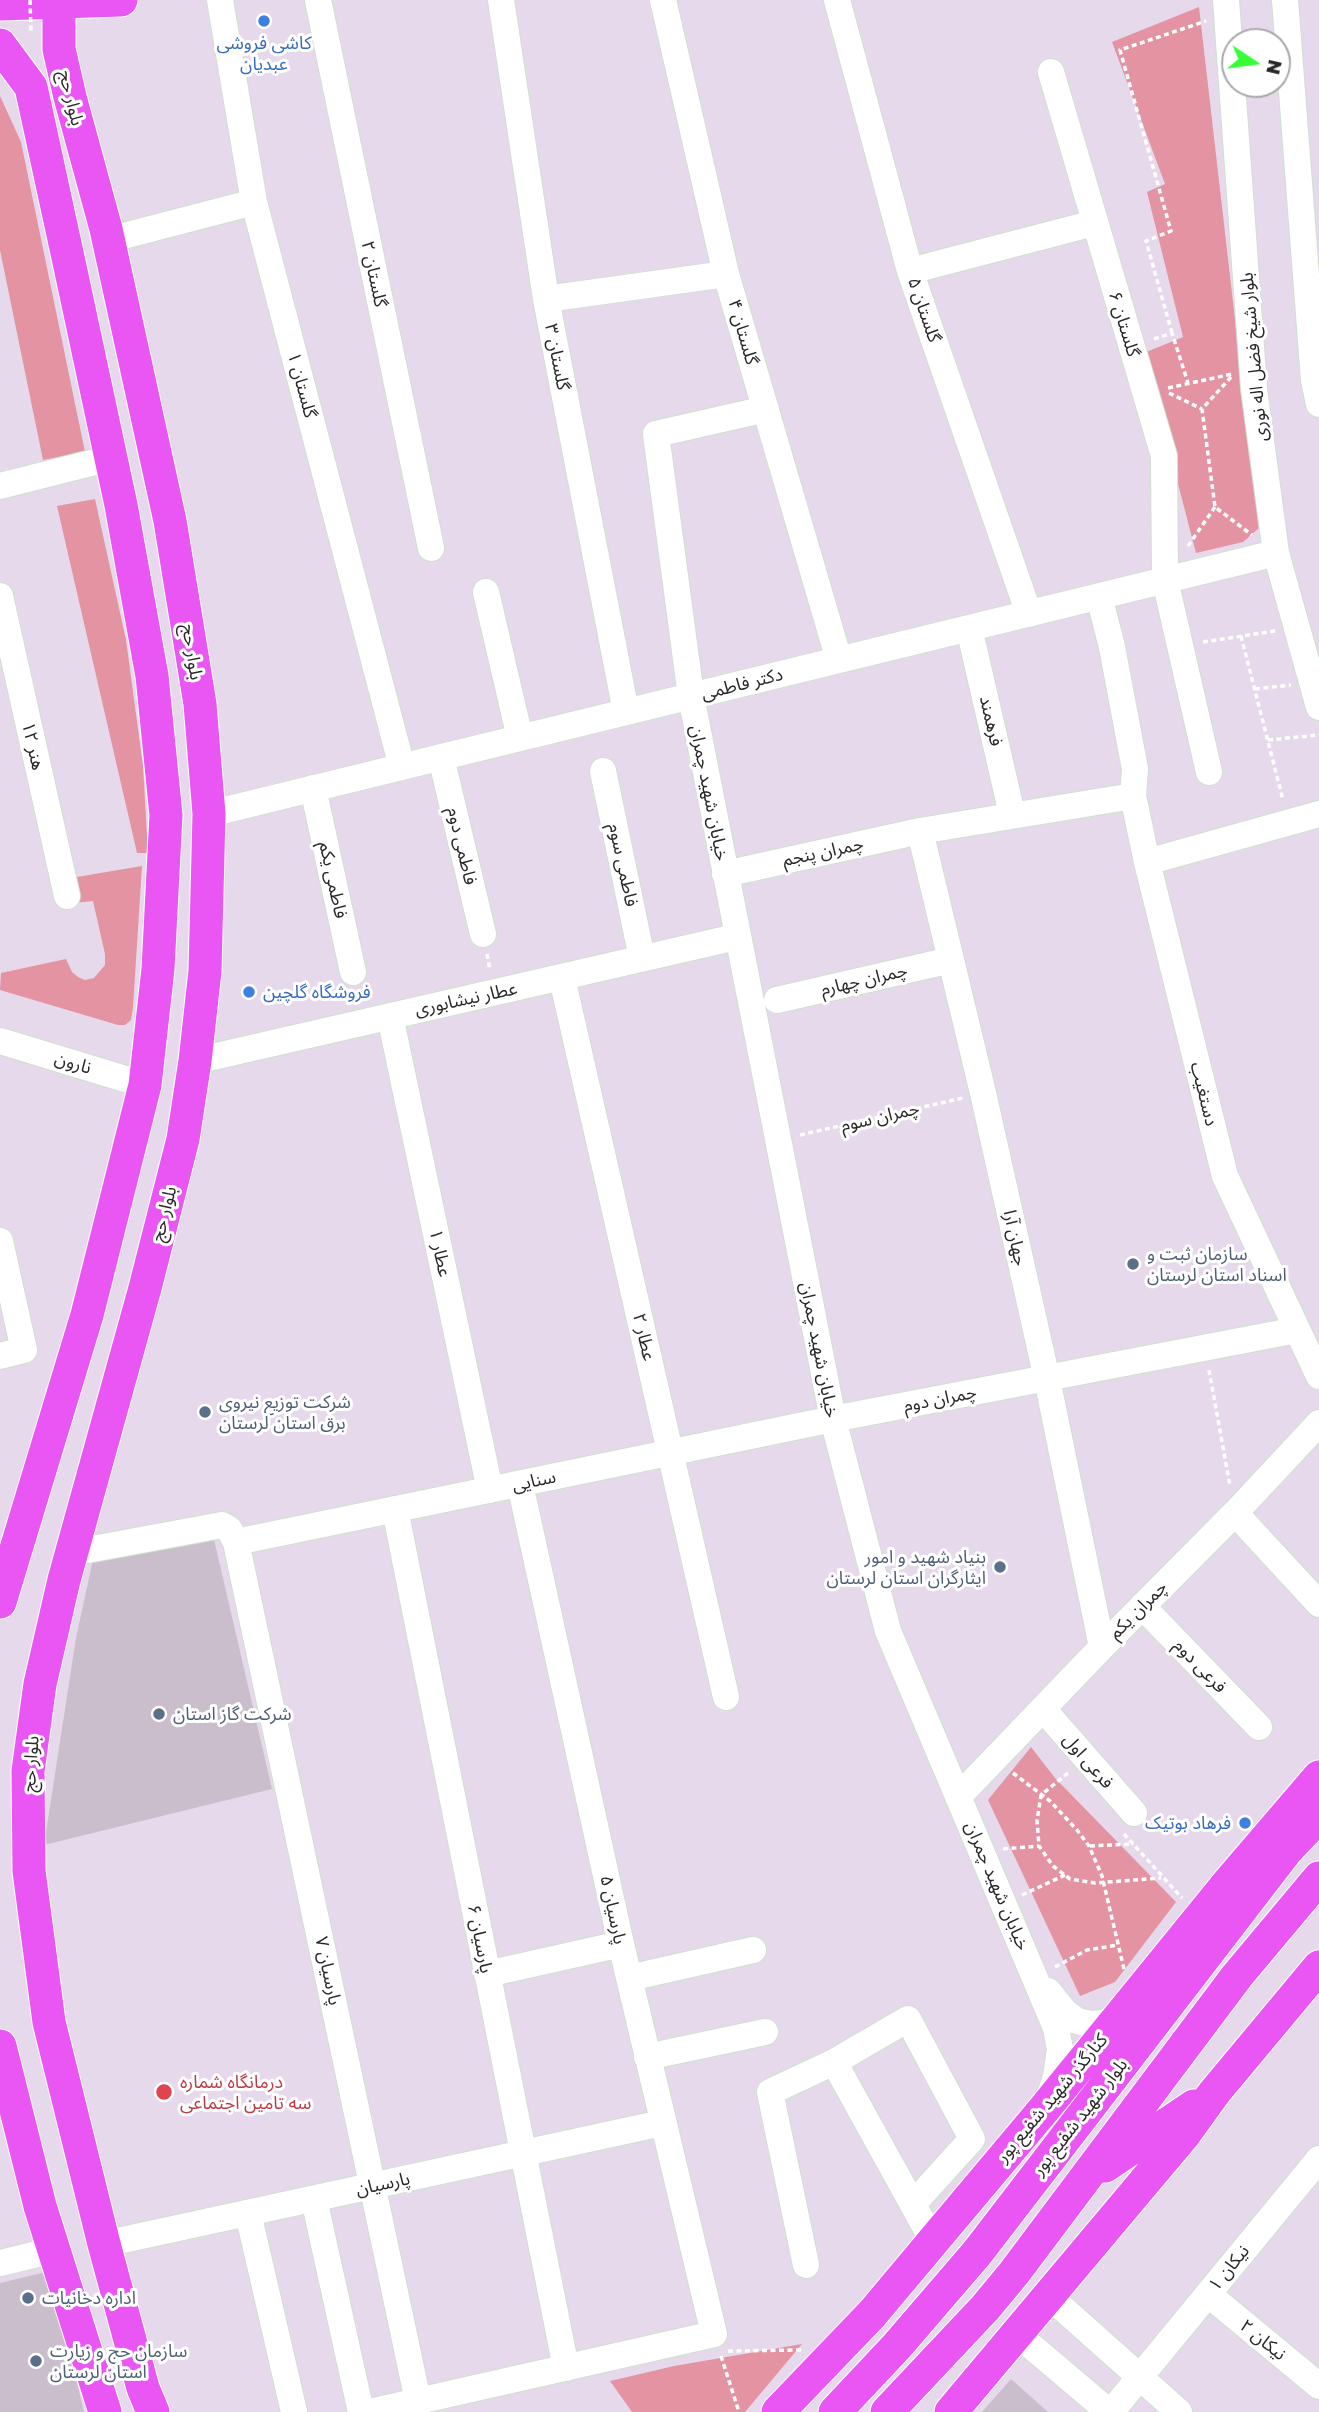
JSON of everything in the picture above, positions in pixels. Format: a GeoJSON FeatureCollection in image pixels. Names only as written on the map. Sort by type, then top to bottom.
{"type":"FeatureCollection","features":[{"type":"Feature","properties":{"kind":"main road"},"geometry":{"type":"LineString","coordinates":[[0,4],[121,0]]}},
{"type":"Feature","properties":{"kind":"main road","name":"بلوار حج"},"geometry":{"type":"LineString","coordinates":[[44,1],[60,49],[108,240],[170,522],[200,704],[209,814],[205,971],[183,1139],[71,1553],[40,1684],[28,1771],[29,1871],[49,2022],[104,2244],[143,2388],[153,2412]]}},
{"type":"Feature","properties":{"kind":"main road","name":"بلوار حج"},"geometry":{"type":"LineString","coordinates":[[0,45],[31,87],[111,458],[152,676],[166,815],[158,969],[145,1085],[87,1315],[0,1602]]}},
{"type":"Feature","properties":{"kind":"main road"},"geometry":{"type":"LineString","coordinates":[[34,103],[43,90],[50,87],[65,91],[70,97]]}},
{"type":"Feature","properties":{"kind":"main road"},"geometry":{"type":"LineString","coordinates":[[71,1370],[75,1378],[91,1388],[106,1389],[119,1382]]}},
{"type":"Feature","properties":{"kind":"main road"},"geometry":{"type":"LineString","coordinates":[[44,1455],[59,1450],[74,1452],[83,1456],[95,1469]]}},
{"type":"Feature","properties":{"kind":"main road","name":"کنارگذر شهید شفیع پور"},"geometry":{"type":"LineString","coordinates":[[778,2412],[872,2314],[1319,1777]]}},
{"type":"Feature","properties":{"kind":"main road","name":"بلوار شهید شفیع پور"},"geometry":{"type":"LineString","coordinates":[[835,2412],[897,2346],[976,2253],[1286,1851],[1319,1816]]}},
{"type":"Feature","properties":{"kind":"main road"},"geometry":{"type":"LineString","coordinates":[[887,2412],[985,2308],[1086,2179],[1237,1976],[1319,1878]]}},
{"type":"Feature","properties":{"kind":"main road"},"geometry":{"type":"LineString","coordinates":[[951,2412],[1183,2136],[1214,2092],[1319,1967]]}},
{"type":"Feature","properties":{"kind":"main road"},"geometry":{"type":"LineString","coordinates":[[0,2046],[40,2206],[104,2412]]}},
{"type":"Feature","properties":{"kind":"main road"},"geometry":{"type":"LineString","coordinates":[[1086,2179],[1214,2092]]}},
{"type":"Feature","properties":{"kind":"street","name":"گلستان ۱"},"geometry":{"type":"LineString","coordinates":[[220,0],[254,202],[402,767]]}},
{"type":"Feature","properties":{"kind":"street","name":"گلستان ۲"},"geometry":{"type":"LineString","coordinates":[[318,0],[431,548]]}},
{"type":"Feature","properties":{"kind":"street","name":"گلستان ۳"},"geometry":{"type":"LineString","coordinates":[[501,0],[546,299],[626,712]]}},
{"type":"Feature","properties":{"kind":"street","name":"گلستان ۴"},"geometry":{"type":"LineString","coordinates":[[663,0],[726,274],[839,660]]}},
{"type":"Feature","properties":{"kind":"street","name":"گلستان ۵"},"geometry":{"type":"LineString","coordinates":[[837,0],[910,271],[1029,614]]}},
{"type":"Feature","properties":{"kind":"street"},"geometry":{"type":"LineString","coordinates":[[1285,0],[1314,380],[1319,404]]}},
{"type":"Feature","properties":{"kind":"street","name":"بلوار شیخ فضل اله نوری"},"geometry":{"type":"LineString","coordinates":[[1226,7],[1254,389],[1276,553],[1319,708]]}},
{"type":"Feature","properties":{"kind":"street","name":"گلستان ۶"},"geometry":{"type":"LineString","coordinates":[[1051,72],[1164,456],[1165,580],[1209,772]]}},
{"type":"Feature","properties":{"kind":"street"},"geometry":{"type":"LineString","coordinates":[[108,240],[254,202]]}},
{"type":"Feature","properties":{"kind":"street"},"geometry":{"type":"LineString","coordinates":[[910,271],[1094,223]]}},
{"type":"Feature","properties":{"kind":"street"},"geometry":{"type":"LineString","coordinates":[[546,299],[726,274]]}},
{"type":"Feature","properties":{"kind":"street","name":"خیابان شهید چمران"},"geometry":{"type":"LineString","coordinates":[[766,410],[656,435],[691,696],[736,937],[833,1419],[888,1631],[1036,1976]]}},
{"type":"Feature","properties":{"kind":"street"},"geometry":{"type":"LineString","coordinates":[[0,486],[111,458]]}},
{"type":"Feature","properties":{"kind":"street","name":"دکتر فاطمی"},"geometry":{"type":"LineString","coordinates":[[209,814],[1276,553]]}},
{"type":"Feature","properties":{"kind":"street"},"geometry":{"type":"LineString","coordinates":[[486,592],[520,738]]}},
{"type":"Feature","properties":{"kind":"street","name":"هنر ۱۲"},"geometry":{"type":"LineString","coordinates":[[0,596],[9,685],[66,896]]}},
{"type":"Feature","properties":{"kind":"street","name":"دستغیب"},"geometry":{"type":"LineString","coordinates":[[1099,596],[1112,647],[1135,769],[1133,796],[1147,862],[1224,1176],[1319,1376]]}},
{"type":"Feature","properties":{"kind":"street","name":"فرهمند"},"geometry":{"type":"LineString","coordinates":[[969,628],[1012,814]]}},
{"type":"Feature","properties":{"kind":"street","name":"فاطمی دوم"},"geometry":{"type":"LineString","coordinates":[[441,757],[483,934]]}},
{"type":"Feature","properties":{"kind":"street","name":"فاطمی سوم"},"geometry":{"type":"LineString","coordinates":[[603,771],[642,958]]}},
{"type":"Feature","properties":{"kind":"street","name":"فاطمی یکم"},"geometry":{"type":"LineString","coordinates":[[313,788],[353,972]]}},
{"type":"Feature","properties":{"kind":"street","name":"چمران پنجم"},"geometry":{"type":"LineString","coordinates":[[725,874],[920,831],[1133,796]]}},
{"type":"Feature","properties":{"kind":"street"},"geometry":{"type":"LineString","coordinates":[[1147,862],[1319,814]]}},
{"type":"Feature","properties":{"kind":"street","name":"جهان آرا"},"geometry":{"type":"LineString","coordinates":[[920,831],[983,1093],[1102,1647]]}},
{"type":"Feature","properties":{"kind":"street","name":"عطار نیشابوری"},"geometry":{"type":"LineString","coordinates":[[195,1060],[736,937]]}},
{"type":"Feature","properties":{"kind":"street","name":"چمران چهارم"},"geometry":{"type":"LineString","coordinates":[[777,1000],[951,960]]}},
{"type":"Feature","properties":{"kind":"street","name":"عطار ۲"},"geometry":{"type":"LineString","coordinates":[[562,978],[726,1697]]}},
{"type":"Feature","properties":{"kind":"street","name":"عطار ۱"},"geometry":{"type":"LineString","coordinates":[[390,1016],[490,1490]]}},
{"type":"Feature","properties":{"kind":"street","name":"نارون"},"geometry":{"type":"LineString","coordinates":[[0,1041],[145,1085]]}},
{"type":"Feature","properties":{"kind":"street"},"geometry":{"type":"LineString","coordinates":[[0,1241],[12,1353]]}},
{"type":"Feature","properties":{"kind":"street","name":"چمران دوم"},"geometry":{"type":"LineString","coordinates":[[833,1419],[1297,1330]]}},
{"type":"Feature","properties":{"kind":"street","name":"سنایی"},"geometry":{"type":"LineString","coordinates":[[236,1542],[833,1419]]}},
{"type":"Feature","properties":{"kind":"street","name":"چمران یکم"},"geometry":{"type":"LineString","coordinates":[[958,1797],[1142,1606],[1235,1514],[1319,1423]]}},
{"type":"Feature","properties":{"kind":"street","name":"پارسیان ۵"},"geometry":{"type":"LineString","coordinates":[[520,1483],[621,1944],[714,2334],[566,2368]]}},
{"type":"Feature","properties":{"kind":"street","name":"پارسیان ۶"},"geometry":{"type":"LineString","coordinates":[[395,1509],[566,2368]]}},
{"type":"Feature","properties":{"kind":"street"},"geometry":{"type":"LineString","coordinates":[[1235,1514],[1319,1604]]}},
{"type":"Feature","properties":{"kind":"street"},"geometry":{"type":"LineString","coordinates":[[71,1553],[222,1525],[229,1529],[236,1542]]}},
{"type":"Feature","properties":{"kind":"street","name":"پارسیان ۷"},"geometry":{"type":"LineString","coordinates":[[236,1542],[418,2401]]}},
{"type":"Feature","properties":{"kind":"street","name":"فرعی دوم"},"geometry":{"type":"LineString","coordinates":[[1142,1606],[1259,1727]]}},
{"type":"Feature","properties":{"kind":"street","name":"فرعی اول"},"geometry":{"type":"LineString","coordinates":[[1043,1709],[1134,1813]]}},
{"type":"Feature","properties":{"kind":"street"},"geometry":{"type":"LineString","coordinates":[[487,1974],[621,1944]]}},
{"type":"Feature","properties":{"kind":"street"},"geometry":{"type":"LineString","coordinates":[[629,1978],[752,1950]]}},
{"type":"Feature","properties":{"kind":"street"},"geometry":{"type":"LineString","coordinates":[[1036,1976],[1065,2012],[1077,2021],[1104,2023],[1126,2008]]}},
{"type":"Feature","properties":{"kind":"street"},"geometry":{"type":"LineString","coordinates":[[1036,1976],[1056,2028],[1060,2049],[1056,2077],[1045,2108]]}},
{"type":"Feature","properties":{"kind":"street"},"geometry":{"type":"LineString","coordinates":[[806,2265],[770,2092],[834,2062],[908,2019],[972,2139],[913,2204]]}},
{"type":"Feature","properties":{"kind":"street"},"geometry":{"type":"LineString","coordinates":[[647,2057],[765,2032]]}},
{"type":"Feature","properties":{"kind":"street"},"geometry":{"type":"LineString","coordinates":[[834,2062],[933,2241]]}},
{"type":"Feature","properties":{"kind":"street","name":"پارسیان"},"geometry":{"type":"LineString","coordinates":[[104,2244],[662,2123]]}},
{"type":"Feature","properties":{"kind":"street","name":"نیکان ۱"},"geometry":{"type":"LineString","coordinates":[[1110,2412],[1141,2378],[1208,2294],[1314,2174]]}},
{"type":"Feature","properties":{"kind":"street"},"geometry":{"type":"LineString","coordinates":[[314,2199],[361,2412]]}},
{"type":"Feature","properties":{"kind":"street"},"geometry":{"type":"LineString","coordinates":[[248,2213],[294,2412]]}},
{"type":"Feature","properties":{"kind":"street"},"geometry":{"type":"LineString","coordinates":[[0,2263],[54,2250]]}},
{"type":"Feature","properties":{"kind":"street","name":"نیکان ۲"},"geometry":{"type":"LineString","coordinates":[[1208,2294],[1319,2386]]}},
{"type":"Feature","properties":{"kind":"street"},"geometry":{"type":"LineString","coordinates":[[1049,2297],[1179,2412]]}},
{"type":"Feature","properties":{"kind":"street"},"geometry":{"type":"LineString","coordinates":[[1017,2334],[1110,2412]]}},
{"type":"Feature","properties":{"kind":"street"},"geometry":{"type":"LineString","coordinates":[[370,2412],[566,2368]]}},
{"type":"Feature","properties":{"kind":"path"},"geometry":{"type":"LineString","coordinates":[[31,32],[44,1]]}},
{"type":"Feature","properties":{"kind":"path"},"geometry":{"type":"LineString","coordinates":[[1188,383],[1146,241],[1171,231],[1121,50],[1226,7]]}},
{"type":"Feature","properties":{"kind":"path"},"geometry":{"type":"LineString","coordinates":[[1130,345],[1172,333]]}},
{"type":"Feature","properties":{"kind":"path"},"geometry":{"type":"LineString","coordinates":[[1161,389],[1234,373],[1202,410],[1214,507],[1276,553]]}},
{"type":"Feature","properties":{"kind":"path"},"geometry":{"type":"LineString","coordinates":[[1180,646],[1297,628]]}},
{"type":"Feature","properties":{"kind":"path"},"geometry":{"type":"LineString","coordinates":[[1241,636],[1289,822]]}},
{"type":"Feature","properties":{"kind":"path"},"geometry":{"type":"LineString","coordinates":[[1255,690],[1312,682]]}},
{"type":"Feature","properties":{"kind":"path"},"geometry":{"type":"LineString","coordinates":[[1268,740],[1319,735]]}},
{"type":"Feature","properties":{"kind":"path"},"geometry":{"type":"LineString","coordinates":[[483,934],[495,993]]}},
{"type":"Feature","properties":{"kind":"path","name":"چمران سوم"},"geometry":{"type":"LineString","coordinates":[[778,1140],[983,1093]]}},
{"type":"Feature","properties":{"kind":"path"},"geometry":{"type":"LineString","coordinates":[[1205,1347],[1235,1514]]}},
{"type":"Feature","properties":{"kind":"path"},"geometry":{"type":"LineString","coordinates":[[994,1759],[1041,1795],[1077,1830],[1089,1846],[1103,1883],[1118,1945],[1126,2008]]}},
{"type":"Feature","properties":{"kind":"path"},"geometry":{"type":"LineString","coordinates":[[1070,1772],[1041,1795],[1037,1821],[1039,1846],[1053,1866],[1070,1879],[1103,1883],[1163,1877]]}},
{"type":"Feature","properties":{"kind":"path"},"geometry":{"type":"LineString","coordinates":[[1089,1846],[1133,1844]]}},
{"type":"Feature","properties":{"kind":"path"},"geometry":{"type":"LineString","coordinates":[[982,1851],[1039,1846]]}},
{"type":"Feature","properties":{"kind":"path"},"geometry":{"type":"LineString","coordinates":[[1004,1903],[1065,1875]]}},
{"type":"Feature","properties":{"kind":"path"},"geometry":{"type":"LineString","coordinates":[[1036,1976],[1087,1950],[1118,1945]]}},
{"type":"Feature","properties":{"kind":"path"},"geometry":{"type":"LineString","coordinates":[[739,2412],[720,2351],[838,2349]]}},
{"type":"Feature","properties":{"kind":"shaded area"},"geometry":{"type":"Polygon","coordinates":[[[1199,7],[1259,528],[1243,542],[1196,553],[1144,353],[1183,337],[1147,192],[1165,184],[1112,42],[1199,7]]]}},
{"type":"Feature","properties":{"kind":"shaded area"},"geometry":{"type":"Polygon","coordinates":[[[0,96],[21,142],[85,452],[43,460],[0,250],[0,96]]]}},
{"type":"Feature","properties":{"kind":"shaded area"},"geometry":{"type":"Polygon","coordinates":[[[95,499],[126,640],[143,766],[148,853],[137,853],[57,506],[95,499]]]}},
{"type":"Feature","properties":{"kind":"shaded area"},"geometry":{"type":"Polygon","coordinates":[[[142,866],[131,1020],[125,1025],[118,1025],[0,990],[1,973],[66,959],[72,972],[78,977],[85,980],[94,978],[105,965],[105,954],[93,901],[74,903],[71,878],[142,866]]]}},
{"type":"Feature","properties":{"kind":"shaded area"},"geometry":{"type":"Polygon","coordinates":[[[1031,1747],[1055,1778],[1176,1902],[1115,1982],[1080,1996],[988,1800],[1031,1747]]]}},
{"type":"Feature","properties":{"kind":"shaded area"},"geometry":{"type":"Polygon","coordinates":[[[802,2344],[745,2412],[632,2412],[610,2381],[674,2366],[802,2344]]]}},
{"type":"Feature","properties":{"kind":"building","name":"شرکت گاز استان"},"geometry":{"type":"Polygon","coordinates":[[[212,1531],[272,1789],[44,1845],[76,1638],[94,1555],[212,1531]]]}},
{"type":"Feature","properties":{"kind":"building","name":"سازمان حج و زیارت استان لرستان"},"geometry":{"type":"Polygon","coordinates":[[[50,2271],[84,2412],[0,2412],[0,2283],[50,2271]]]}},
{"type":"Feature","properties":{"kind":"building"},"geometry":{"type":"Polygon","coordinates":[[[1011,2379],[1048,2412],[982,2412],[1011,2379]]]}},
{"type":"Feature","properties":{"kind":"place","name":"کاشی فروشی عبدیان"},"geometry":{"type":"Point","coordinates":[264,21]}},
{"type":"Feature","properties":{"kind":"place","name":"فروشگاه گلچین"},"geometry":{"type":"Point","coordinates":[249,992]}},
{"type":"Feature","properties":{"kind":"place","name":"سازمان ثبت و اسناد استان لرستان"},"geometry":{"type":"Point","coordinates":[1133,1264]}},
{"type":"Feature","properties":{"kind":"place","name":"شرکت توزیع نیروی برق استان لرستان"},"geometry":{"type":"Point","coordinates":[205,1412]}},
{"type":"Feature","properties":{"kind":"place","name":"بنیاد شهید و امور ایثارگران استان لرستان"},"geometry":{"type":"Point","coordinates":[1000,1567]}},
{"type":"Feature","properties":{"kind":"place","name":"شرکت گاز استان"},"geometry":{"type":"Point","coordinates":[159,1714]}},
{"type":"Feature","properties":{"kind":"place","name":"فرهاد بوتیک"},"geometry":{"type":"Point","coordinates":[1245,1823]}},
{"type":"Feature","properties":{"kind":"place","name":"درمانگاه شماره سه تامین اجتماعی"},"geometry":{"type":"Point","coordinates":[164,2092]}},
{"type":"Feature","properties":{"kind":"place","name":"اداره دخانیات"},"geometry":{"type":"Point","coordinates":[28,2298]}},
{"type":"Feature","properties":{"kind":"place","name":"سازمان حج و زیارت استان لرستان"},"geometry":{"type":"Point","coordinates":[36,2361]}}]}
